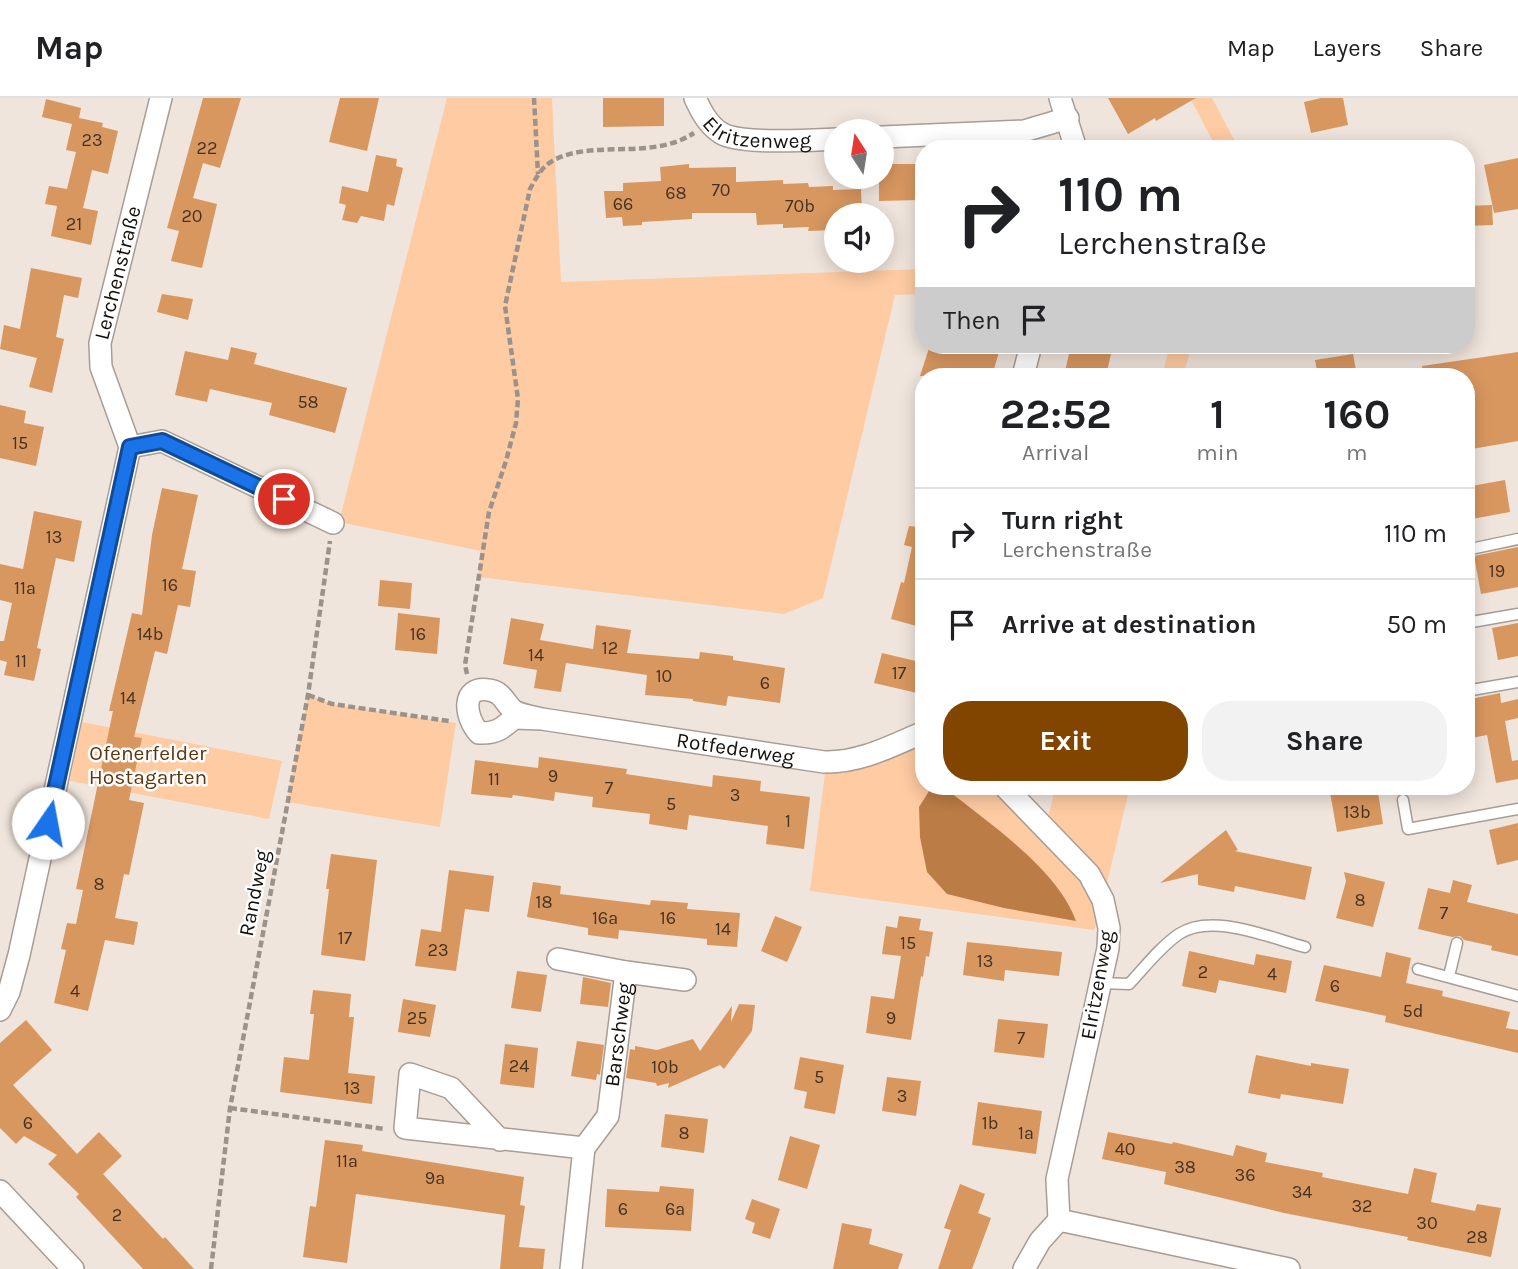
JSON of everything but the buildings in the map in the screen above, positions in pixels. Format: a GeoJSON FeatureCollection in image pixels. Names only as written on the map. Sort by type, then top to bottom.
{"type":"FeatureCollection","features":[{"type":"Feature","properties":{"kind":"street","name":"Lerchenstraße"},"geometry":{"type":"LineString","coordinates":[[130,447],[101,367],[100,343],[161,98]]}},
{"type":"Feature","properties":{"kind":"street","name":"Elritzenweg"},"geometry":{"type":"LineString","coordinates":[[695,98],[709,123],[723,135],[747,140],[824,139]]}},
{"type":"Feature","properties":{"kind":"street"},"geometry":{"type":"LineString","coordinates":[[894,136],[1024,131],[1064,108],[1073,140]]}},
{"type":"Feature","properties":{"kind":"street"},"geometry":{"type":"LineString","coordinates":[[0,1010],[9,992],[19,955],[130,447],[162,441],[333,523]]}},
{"type":"Feature","properties":{"kind":"street","name":"Rotfederweg"},"geometry":{"type":"LineString","coordinates":[[471,695],[481,690],[490,690],[500,694],[514,710],[542,719]]}},
{"type":"Feature","properties":{"kind":"street"},"geometry":{"type":"LineString","coordinates":[[471,695],[467,704],[467,716],[479,733]]}},
{"type":"Feature","properties":{"kind":"street","name":"Rotfederweg"},"geometry":{"type":"LineString","coordinates":[[479,733],[490,734],[500,730],[514,718],[542,719],[824,762],[844,762],[860,758],[915,736]]}},
{"type":"Feature","properties":{"kind":"street","name":"Elritzenweg"},"geometry":{"type":"LineString","coordinates":[[1012,795],[1082,866],[1104,900],[1110,928],[1057,1179],[1059,1220]]}},
{"type":"Feature","properties":{"kind":"street"},"geometry":{"type":"LineString","coordinates":[[558,959],[626,972]]}},
{"type":"Feature","properties":{"kind":"street","name":"Barschweg"},"geometry":{"type":"LineString","coordinates":[[584,1148],[608,1116],[626,972],[685,980]]}},
{"type":"Feature","properties":{"kind":"street"},"geometry":{"type":"LineString","coordinates":[[500,1140],[451,1088],[410,1074],[405,1128],[500,1140],[584,1148],[571,1269]]}},
{"type":"Feature","properties":{"kind":"street"},"geometry":{"type":"LineString","coordinates":[[0,1191],[73,1269]]}},
{"type":"Feature","properties":{"kind":"street"},"geometry":{"type":"LineString","coordinates":[[1024,1269],[1040,1241],[1059,1220],[1289,1269]]}},
{"type":"Feature","properties":{"kind":"lane"},"geometry":{"type":"LineString","coordinates":[[1475,548],[1518,539]]}},
{"type":"Feature","properties":{"kind":"lane"},"geometry":{"type":"LineString","coordinates":[[1475,621],[1518,614]]}},
{"type":"Feature","properties":{"kind":"lane"},"geometry":{"type":"LineString","coordinates":[[1475,689],[1518,682]]}},
{"type":"Feature","properties":{"kind":"lane"},"geometry":{"type":"LineString","coordinates":[[1403,800],[1408,829],[1518,808]]}},
{"type":"Feature","properties":{"kind":"lane"},"geometry":{"type":"LineString","coordinates":[[1100,983],[1129,984],[1166,944],[1182,932],[1200,926],[1227,926],[1305,947]]}},
{"type":"Feature","properties":{"kind":"lane"},"geometry":{"type":"LineString","coordinates":[[1449,976],[1457,943]]}},
{"type":"Feature","properties":{"kind":"lane"},"geometry":{"type":"LineString","coordinates":[[1419,969],[1518,996]]}},
{"type":"Feature","properties":{"kind":"path"},"geometry":{"type":"LineString","coordinates":[[534,98],[538,174]]}},
{"type":"Feature","properties":{"kind":"path"},"geometry":{"type":"LineString","coordinates":[[471,695],[465,664],[481,551],[489,512],[516,423],[518,399],[505,306],[530,189],[538,174],[553,161],[569,155],[650,148],[683,140],[709,123]]}},
{"type":"Feature","properties":{"kind":"path","name":"Randweg"},"geometry":{"type":"LineString","coordinates":[[211,1269],[230,1108],[307,695],[333,523]]}},
{"type":"Feature","properties":{"kind":"path"},"geometry":{"type":"LineString","coordinates":[[307,695],[332,704],[444,719],[479,733]]}},
{"type":"Feature","properties":{"kind":"path"},"geometry":{"type":"LineString","coordinates":[[230,1108],[387,1130],[405,1128]]}},
{"type":"Feature","properties":{"kind":"green space"},"geometry":{"type":"Polygon","coordinates":[[[447,98],[552,98],[561,282],[824,273],[894,273],[894,270],[915,269],[915,294],[895,295],[823,598],[784,614],[478,577],[481,551],[339,522],[447,98]]]}},
{"type":"Feature","properties":{"kind":"green space"},"geometry":{"type":"Polygon","coordinates":[[[1190,98],[1212,98],[1234,140],[1212,140],[1190,98]]]}},
{"type":"Feature","properties":{"kind":"green space"},"geometry":{"type":"Polygon","coordinates":[[[1168,354],[1189,354],[1185,368],[1164,368],[1168,354]]]}},
{"type":"Feature","properties":{"kind":"green space"},"geometry":{"type":"Polygon","coordinates":[[[308,695],[332,704],[456,723],[440,827],[287,802],[308,695]]]}},
{"type":"Feature","properties":{"kind":"green space","name":"Ofenerfelder Hostagarten"},"geometry":{"type":"Polygon","coordinates":[[[82,722],[282,761],[269,819],[70,781],[82,722]]]}},
{"type":"Feature","properties":{"kind":"green space"},"geometry":{"type":"Polygon","coordinates":[[[915,745],[915,795],[1004,795],[1039,828],[1084,880],[1094,898],[1098,914],[1094,930],[810,891],[825,773],[915,745]]]}},
{"type":"Feature","properties":{"kind":"green space"},"geometry":{"type":"Polygon","coordinates":[[[1054,795],[1128,795],[1103,900],[1045,829],[1054,795]]]}},
{"type":"Feature","properties":{"kind":"shaded area"},"geometry":{"type":"Polygon","coordinates":[[[927,795],[954,795],[1038,865],[1067,902],[1076,921],[947,894],[927,872],[920,837],[919,807],[927,795]]]}},
{"type":"Feature","properties":{"kind":"route"},"geometry":{"type":"LineString","coordinates":[[48,823],[130,447],[162,441],[284,499]]}}]}
